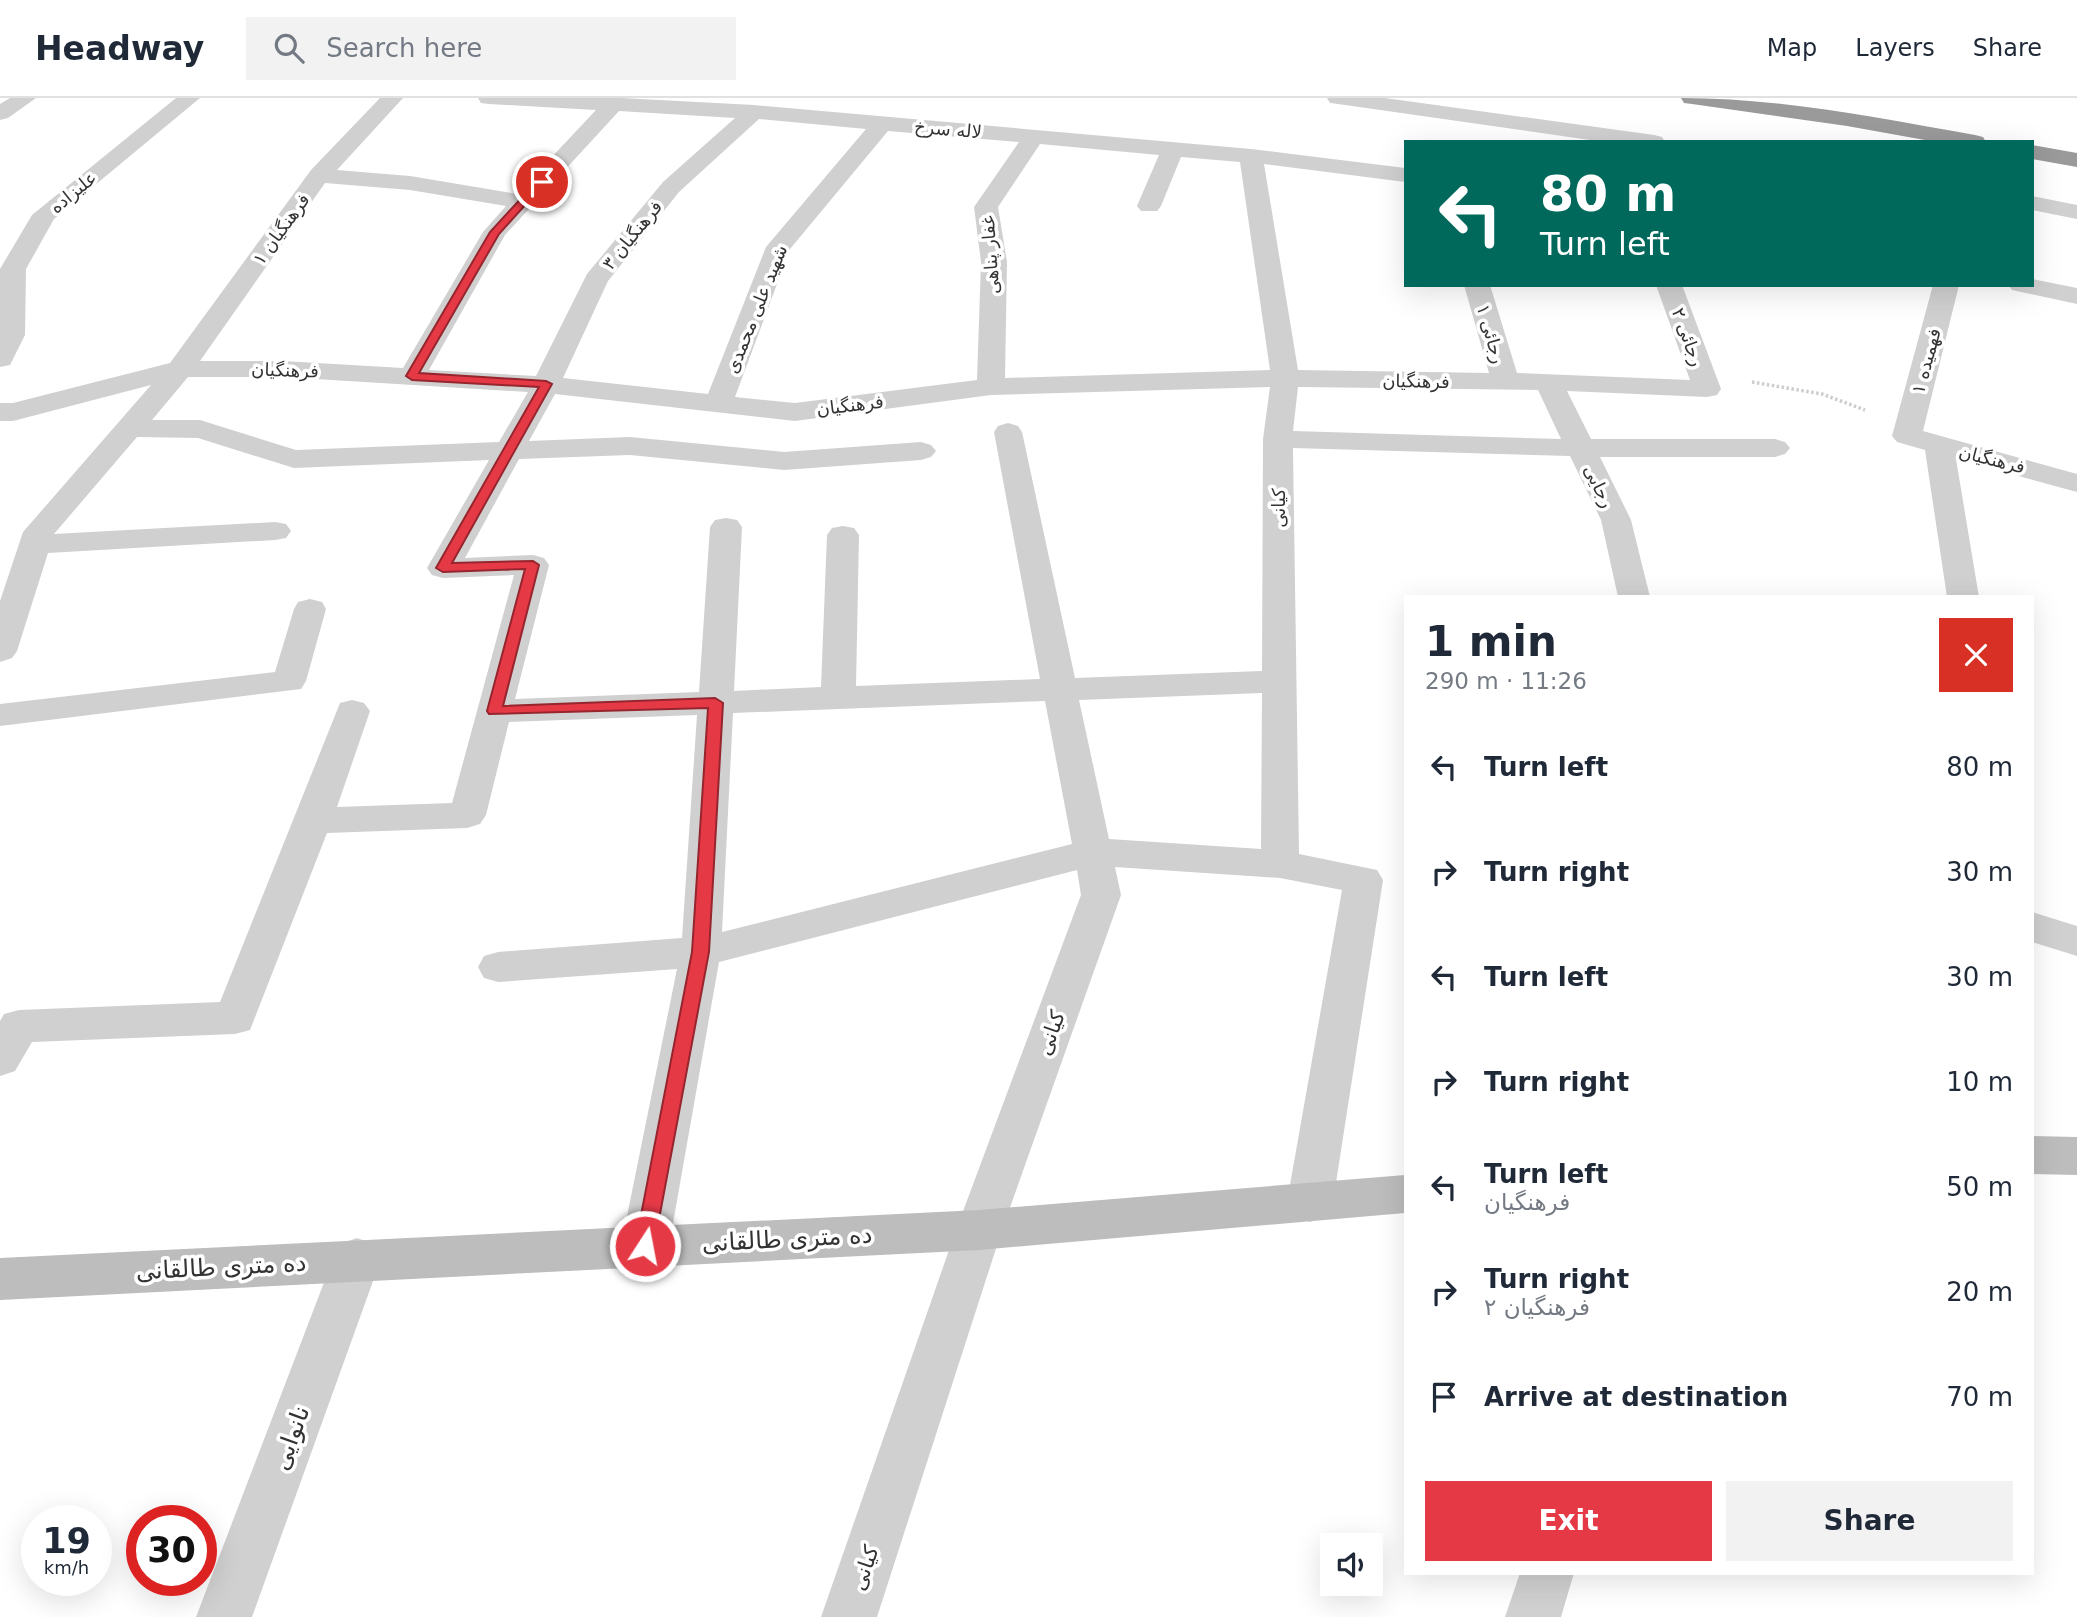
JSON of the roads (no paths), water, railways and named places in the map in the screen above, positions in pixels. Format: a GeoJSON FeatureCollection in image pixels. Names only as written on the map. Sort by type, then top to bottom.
{"type":"FeatureCollection","features":[{"type":"Feature","properties":{"kind":"highway"},"geometry":{"type":"LineString","coordinates":[[1692,98],[1847,119],[1964,140]]}},
{"type":"Feature","properties":{"kind":"highway"},"geometry":{"type":"LineString","coordinates":[[2034,152],[2077,160]]}},
{"type":"Feature","properties":{"kind":"street"},"geometry":{"type":"LineString","coordinates":[[0,113],[24,98]]}},
{"type":"Feature","properties":{"kind":"street","name":"علیزاده"},"geometry":{"type":"LineString","coordinates":[[0,359],[12,335],[13,269],[44,215],[189,98]]}},
{"type":"Feature","properties":{"kind":"street","name":"فرهنگیان ۱"},"geometry":{"type":"LineString","coordinates":[[0,651],[39,532],[180,369],[319,175],[392,98]]}},
{"type":"Feature","properties":{"kind":"street","name":"لاله سرخ"},"geometry":{"type":"LineString","coordinates":[[489,98],[754,112],[1251,156],[1404,175]]}},
{"type":"Feature","properties":{"kind":"street"},"geometry":{"type":"LineString","coordinates":[[1338,98],[1640,140]]}},
{"type":"Feature","properties":{"kind":"street"},"geometry":{"type":"LineString","coordinates":[[412,376],[495,232],[615,103]]}},
{"type":"Feature","properties":{"kind":"street","name":"فرهنگیان ۳"},"geometry":{"type":"LineString","coordinates":[[495,711],[533,565],[443,568],[546,384],[596,279],[671,187],[754,112]]}},
{"type":"Feature","properties":{"kind":"street","name":"شهید علی محمدی"},"geometry":{"type":"LineString","coordinates":[[719,403],[778,247],[883,123]]}},
{"type":"Feature","properties":{"kind":"street","name":"غفار پناهی"},"geometry":{"type":"LineString","coordinates":[[991,387],[995,262],[986,207],[1034,137]]}},
{"type":"Feature","properties":{"kind":"street"},"geometry":{"type":"LineString","coordinates":[[1149,206],[1173,149]]}},
{"type":"Feature","properties":{"kind":"street","name":"کیانی"},"geometry":{"type":"LineString","coordinates":[[1251,156],[1285,378],[1278,439],[1280,864]]}},
{"type":"Feature","properties":{"kind":"street"},"geometry":{"type":"LineString","coordinates":[[319,175],[410,183],[523,202]]}},
{"type":"Feature","properties":{"kind":"street"},"geometry":{"type":"LineString","coordinates":[[2034,203],[2077,212]]}},
{"type":"Feature","properties":{"kind":"street","name":"رجائی ۱"},"geometry":{"type":"LineString","coordinates":[[1478,287],[1506,382]]}},
{"type":"Feature","properties":{"kind":"street","name":"رجائی ۲"},"geometry":{"type":"LineString","coordinates":[[1670,287],[1707,389]]}},
{"type":"Feature","properties":{"kind":"street","name":"فهمیده ۱"},"geometry":{"type":"LineString","coordinates":[[1908,431],[1946,287]]}},
{"type":"Feature","properties":{"kind":"street"},"geometry":{"type":"LineString","coordinates":[[2031,287],[2077,296]]}},
{"type":"Feature","properties":{"kind":"street","name":"فرهنگیان"},"geometry":{"type":"LineString","coordinates":[[0,412],[13,412],[180,369],[283,369],[546,384],[795,412],[991,387],[1285,378],[1548,382],[1707,389]]}},
{"type":"Feature","properties":{"kind":"street","name":"رجایی"},"geometry":{"type":"LineString","coordinates":[[1548,382],[1616,520],[1634,595]]}},
{"type":"Feature","properties":{"kind":"street"},"geometry":{"type":"LineString","coordinates":[[130,428],[200,429],[294,458],[507,453],[630,446],[784,461],[921,451]]}},
{"type":"Feature","properties":{"kind":"street","name":"فرهنگیان"},"geometry":{"type":"LineString","coordinates":[[1908,431],[1940,445],[2077,483]]}},
{"type":"Feature","properties":{"kind":"street","name":"کیانی"},"geometry":{"type":"LineString","coordinates":[[849,1617],[979,1230],[1101,895],[1008,432]]}},
{"type":"Feature","properties":{"kind":"street"},"geometry":{"type":"LineString","coordinates":[[1278,439],[1580,448],[1775,448]]}},
{"type":"Feature","properties":{"kind":"street"},"geometry":{"type":"LineString","coordinates":[[1940,445],[1963,595]]}},
{"type":"Feature","properties":{"kind":"street"},"geometry":{"type":"LineString","coordinates":[[645,1246],[701,952],[726,527]]}},
{"type":"Feature","properties":{"kind":"street"},"geometry":{"type":"LineString","coordinates":[[35,544],[275,531]]}},
{"type":"Feature","properties":{"kind":"street"},"geometry":{"type":"LineString","coordinates":[[838,698],[843,535]]}},
{"type":"Feature","properties":{"kind":"street"},"geometry":{"type":"LineString","coordinates":[[0,715],[289,681],[310,609]]}},
{"type":"Feature","properties":{"kind":"street"},"geometry":{"type":"LineString","coordinates":[[313,821],[467,815],[495,711],[1279,681]]}},
{"type":"Feature","properties":{"kind":"street"},"geometry":{"type":"LineString","coordinates":[[0,1059],[19,1026],[235,1018],[313,821],[352,711]]}},
{"type":"Feature","properties":{"kind":"street"},"geometry":{"type":"LineString","coordinates":[[498,967],[701,952],[1093,852],[1280,864],[1363,880],[1310,1202]]}},
{"type":"Feature","properties":{"kind":"street"},"geometry":{"type":"LineString","coordinates":[[2034,929],[2077,941]]}},
{"type":"Feature","properties":{"kind":"street"},"geometry":{"type":"LineString","coordinates":[[2034,1155],[2077,1156]]}},
{"type":"Feature","properties":{"kind":"street","name":"ده متری طالقانی"},"geometry":{"type":"LineString","coordinates":[[0,1279],[357,1259],[979,1230],[1404,1194]]}},
{"type":"Feature","properties":{"kind":"street","name":"نانوایی"},"geometry":{"type":"LineString","coordinates":[[224,1617],[357,1259]]}},
{"type":"Feature","properties":{"kind":"street"},"geometry":{"type":"LineString","coordinates":[[1533,1617],[1546,1575]]}}]}
